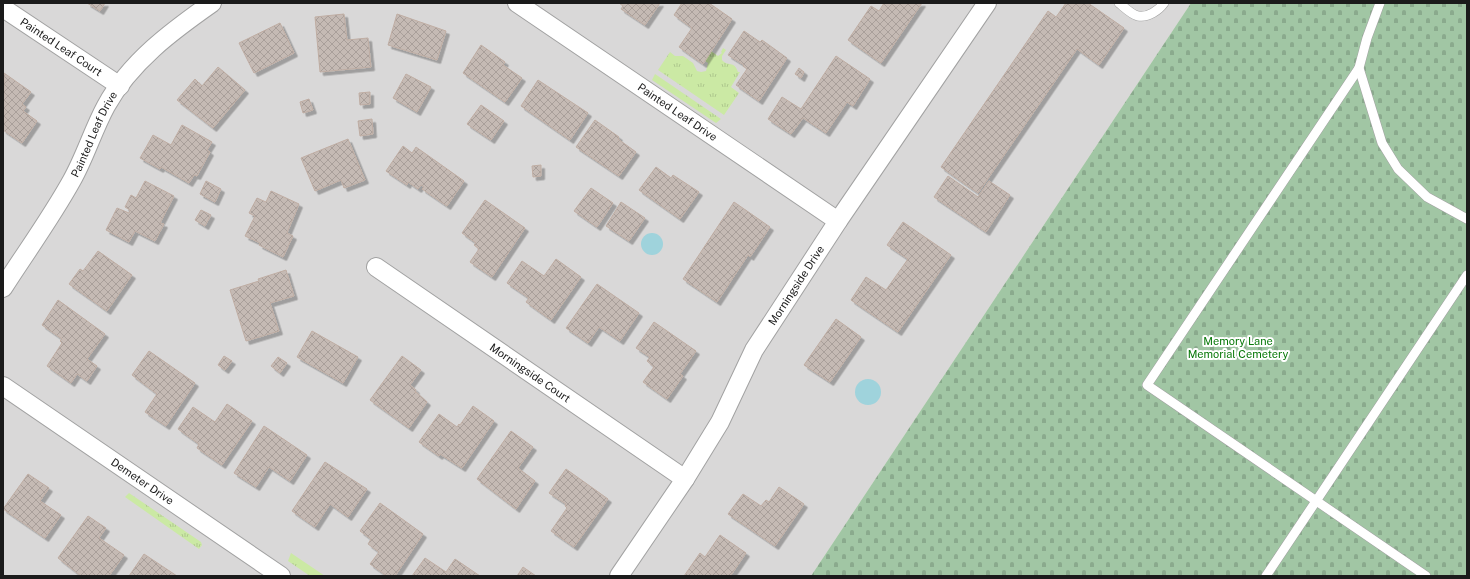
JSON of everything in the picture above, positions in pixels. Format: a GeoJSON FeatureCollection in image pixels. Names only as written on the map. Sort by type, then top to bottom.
{"type":"FeatureCollection","features":[{"type":"Feature","properties":{"kind":"street","name":"Painted Leaf Drive"},"geometry":{"type":"LineString","coordinates":[[3,288],[73,179],[107,104],[120,86],[138,62],[185,22],[212,3]]}},
{"type":"Feature","properties":{"kind":"street","name":"Painted Leaf Drive"},"geometry":{"type":"LineString","coordinates":[[517,3],[838,221]]}},
{"type":"Feature","properties":{"kind":"street","name":"Morningside Drive"},"geometry":{"type":"LineString","coordinates":[[619,576],[685,479],[720,422],[754,350],[838,221],[987,3]]}},
{"type":"Feature","properties":{"kind":"street","name":"Painted Leaf Court"},"geometry":{"type":"LineString","coordinates":[[3,8],[120,86]]}},
{"type":"Feature","properties":{"kind":"street","name":"Morningside Court"},"geometry":{"type":"LineString","coordinates":[[376,266],[685,479]]}},
{"type":"Feature","properties":{"kind":"street","name":"Demeter Drive"},"geometry":{"type":"LineString","coordinates":[[3,386],[281,576]]}},
{"type":"Feature","properties":{"kind":"lane"},"geometry":{"type":"LineString","coordinates":[[1119,3],[1138,16],[1147,16],[1160,8],[1164,3]]}},
{"type":"Feature","properties":{"kind":"lane"},"geometry":{"type":"LineString","coordinates":[[1380,3],[1358,68],[1147,385],[1426,576]]}},
{"type":"Feature","properties":{"kind":"lane"},"geometry":{"type":"LineString","coordinates":[[1358,68],[1382,143],[1398,170],[1427,197],[1467,219]]}},
{"type":"Feature","properties":{"kind":"lane"},"geometry":{"type":"LineString","coordinates":[[1266,576],[1467,275]]}},
{"type":"Feature","properties":{"kind":"shaded area"},"geometry":{"type":"Polygon","coordinates":[[[3,3],[1191,3],[811,576],[3,576],[3,3]]]}},
{"type":"Feature","properties":{"kind":"green space","name":"Memory Lane Memorial Cemetery"},"geometry":{"type":"Polygon","coordinates":[[[1191,3],[1467,3],[1467,576],[811,576],[1191,3]]]}},
{"type":"Feature","properties":{"kind":"green space"},"geometry":{"type":"Polygon","coordinates":[[[723,48],[726,50],[722,56],[722,60],[735,66],[738,72],[740,72],[731,87],[739,93],[724,115],[658,70],[670,52],[675,56],[683,56],[693,63],[697,71],[706,71],[708,63],[705,61],[711,51],[718,56],[722,53],[723,48]]]}},
{"type":"Feature","properties":{"kind":"green space"},"geometry":{"type":"Polygon","coordinates":[[[655,74],[721,119],[716,123],[652,80],[655,74]]]}},
{"type":"Feature","properties":{"kind":"green space"},"geometry":{"type":"Polygon","coordinates":[[[129,493],[201,542],[202,545],[199,549],[125,497],[129,493]]]}},
{"type":"Feature","properties":{"kind":"green space"},"geometry":{"type":"Polygon","coordinates":[[[291,553],[325,576],[310,576],[288,561],[291,553]]]}},
{"type":"Feature","properties":{"kind":"water"},"geometry":{"type":"Polygon","coordinates":[[[648,233],[656,233],[663,240],[663,248],[656,255],[648,255],[641,248],[641,240],[648,233]]]}},
{"type":"Feature","properties":{"kind":"water"},"geometry":{"type":"Polygon","coordinates":[[[868,379],[877,383],[881,392],[877,401],[868,405],[859,401],[855,392],[859,383],[868,379]]]}},
{"type":"Feature","properties":{"kind":"building"},"geometry":{"type":"Polygon","coordinates":[[[87,3],[105,3],[100,11],[87,3]]]}},
{"type":"Feature","properties":{"kind":"building"},"geometry":{"type":"Polygon","coordinates":[[[619,3],[660,3],[645,25],[621,9],[623,6],[619,3]]]}},
{"type":"Feature","properties":{"kind":"building"},"geometry":{"type":"Polygon","coordinates":[[[682,3],[709,3],[732,19],[703,64],[679,47],[692,28],[674,15],[682,3]]]}},
{"type":"Feature","properties":{"kind":"building"},"geometry":{"type":"Polygon","coordinates":[[[884,3],[922,3],[881,63],[848,40],[871,6],[879,11],[884,3]]]}},
{"type":"Feature","properties":{"kind":"building"},"geometry":{"type":"Polygon","coordinates":[[[1066,3],[1088,3],[1124,28],[1099,65],[1077,49],[978,193],[941,167],[1048,11],[1056,17],[1066,3]]]}},
{"type":"Feature","properties":{"kind":"building"},"geometry":{"type":"Polygon","coordinates":[[[344,14],[347,40],[368,38],[371,67],[320,72],[315,17],[344,14]]]}},
{"type":"Feature","properties":{"kind":"building"},"geometry":{"type":"Polygon","coordinates":[[[397,14],[446,31],[437,60],[388,45],[397,14]]]}},
{"type":"Feature","properties":{"kind":"building"},"geometry":{"type":"Polygon","coordinates":[[[280,23],[294,53],[254,73],[239,43],[280,23]]]}},
{"type":"Feature","properties":{"kind":"building"},"geometry":{"type":"Polygon","coordinates":[[[744,31],[760,42],[762,40],[787,58],[759,101],[736,85],[747,69],[743,66],[744,65],[728,55],[744,31]]]}},
{"type":"Feature","properties":{"kind":"building"},"geometry":{"type":"Polygon","coordinates":[[[481,45],[505,62],[503,65],[522,78],[505,102],[463,73],[481,45]]]}},
{"type":"Feature","properties":{"kind":"building"},"geometry":{"type":"Polygon","coordinates":[[[836,56],[870,79],[853,106],[847,102],[826,133],[803,118],[791,134],[768,119],[782,97],[801,109],[836,56]]]}},
{"type":"Feature","properties":{"kind":"building"},"geometry":{"type":"Polygon","coordinates":[[[218,67],[245,90],[213,128],[177,100],[195,79],[202,86],[218,67]]]}},
{"type":"Feature","properties":{"kind":"building"},"geometry":{"type":"Polygon","coordinates":[[[799,68],[804,72],[801,78],[795,74],[799,68]]]}},
{"type":"Feature","properties":{"kind":"building"},"geometry":{"type":"Polygon","coordinates":[[[4,73],[31,92],[22,104],[26,107],[23,111],[37,121],[22,143],[3,130],[4,73]]]}},
{"type":"Feature","properties":{"kind":"building"},"geometry":{"type":"Polygon","coordinates":[[[406,74],[431,87],[417,112],[393,98],[406,74]]]}},
{"type":"Feature","properties":{"kind":"building"},"geometry":{"type":"Polygon","coordinates":[[[538,80],[588,113],[570,140],[521,106],[538,80]]]}},
{"type":"Feature","properties":{"kind":"building"},"geometry":{"type":"Polygon","coordinates":[[[370,92],[370,104],[360,105],[359,93],[370,92]]]}},
{"type":"Feature","properties":{"kind":"building"},"geometry":{"type":"Polygon","coordinates":[[[309,99],[313,110],[303,113],[300,102],[309,99]]]}},
{"type":"Feature","properties":{"kind":"building"},"geometry":{"type":"Polygon","coordinates":[[[481,105],[504,121],[491,140],[467,124],[481,105]]]}},
{"type":"Feature","properties":{"kind":"building"},"geometry":{"type":"Polygon","coordinates":[[[372,119],[373,134],[360,136],[358,121],[372,119]]]}},
{"type":"Feature","properties":{"kind":"building"},"geometry":{"type":"Polygon","coordinates":[[[595,120],[619,137],[618,139],[636,152],[619,176],[576,147],[595,120]]]}},
{"type":"Feature","properties":{"kind":"building"},"geometry":{"type":"Polygon","coordinates":[[[182,125],[212,142],[207,150],[210,152],[197,176],[194,175],[189,183],[161,167],[160,169],[140,158],[153,135],[171,145],[182,125]]]}},
{"type":"Feature","properties":{"kind":"building"},"geometry":{"type":"Polygon","coordinates":[[[348,139],[365,180],[344,188],[341,180],[315,191],[301,158],[348,139]]]}},
{"type":"Feature","properties":{"kind":"building"},"geometry":{"type":"Polygon","coordinates":[[[403,146],[412,153],[416,147],[464,181],[447,206],[422,189],[424,187],[421,185],[418,189],[408,182],[407,185],[386,171],[403,146]]]}},
{"type":"Feature","properties":{"kind":"building"},"geometry":{"type":"Polygon","coordinates":[[[541,165],[541,176],[533,177],[532,166],[541,165]]]}},
{"type":"Feature","properties":{"kind":"building"},"geometry":{"type":"Polygon","coordinates":[[[656,167],[671,178],[673,175],[699,192],[680,219],[639,190],[656,167]]]}},
{"type":"Feature","properties":{"kind":"building"},"geometry":{"type":"Polygon","coordinates":[[[948,176],[978,197],[989,181],[1010,195],[986,232],[934,197],[948,176]]]}},
{"type":"Feature","properties":{"kind":"building"},"geometry":{"type":"Polygon","coordinates":[[[145,181],[174,196],[160,223],[164,224],[155,241],[135,231],[129,242],[106,230],[117,208],[129,213],[130,210],[125,207],[131,195],[136,198],[145,181]]]}},
{"type":"Feature","properties":{"kind":"building"},"geometry":{"type":"Polygon","coordinates":[[[206,181],[221,189],[215,202],[200,194],[206,181]]]}},
{"type":"Feature","properties":{"kind":"building"},"geometry":{"type":"Polygon","coordinates":[[[591,188],[613,203],[597,227],[574,211],[591,188]]]}},
{"type":"Feature","properties":{"kind":"building"},"geometry":{"type":"Polygon","coordinates":[[[271,191],[299,204],[287,233],[293,236],[283,257],[245,236],[255,216],[249,213],[257,198],[266,202],[271,191]]]}},
{"type":"Feature","properties":{"kind":"building"},"geometry":{"type":"Polygon","coordinates":[[[485,200],[525,228],[492,277],[470,262],[479,249],[474,245],[476,243],[462,233],[485,200]]]}},
{"type":"Feature","properties":{"kind":"building"},"geometry":{"type":"Polygon","coordinates":[[[621,202],[645,218],[629,241],[606,226],[621,202]]]}},
{"type":"Feature","properties":{"kind":"building"},"geometry":{"type":"Polygon","coordinates":[[[734,202],[770,227],[750,257],[748,255],[717,302],[683,279],[734,202]]]}},
{"type":"Feature","properties":{"kind":"building"},"geometry":{"type":"Polygon","coordinates":[[[201,210],[211,215],[205,226],[195,220],[201,210]]]}},
{"type":"Feature","properties":{"kind":"building"},"geometry":{"type":"Polygon","coordinates":[[[903,222],[951,255],[898,332],[851,300],[866,277],[886,290],[908,259],[887,245],[903,222]]]}},
{"type":"Feature","properties":{"kind":"building"},"geometry":{"type":"Polygon","coordinates":[[[98,251],[132,275],[107,311],[69,284],[80,269],[83,271],[98,251]]]}},
{"type":"Feature","properties":{"kind":"building"},"geometry":{"type":"Polygon","coordinates":[[[556,259],[581,277],[551,320],[526,302],[529,298],[507,283],[522,261],[544,276],[556,259]]]}},
{"type":"Feature","properties":{"kind":"building"},"geometry":{"type":"Polygon","coordinates":[[[286,270],[294,296],[270,303],[279,331],[246,341],[230,290],[259,281],[258,279],[286,270]]]}},
{"type":"Feature","properties":{"kind":"building"},"geometry":{"type":"Polygon","coordinates":[[[597,284],[639,313],[620,341],[599,327],[588,343],[566,328],[597,284]]]}},
{"type":"Feature","properties":{"kind":"building"},"geometry":{"type":"Polygon","coordinates":[[[58,300],[105,334],[87,359],[97,366],[87,381],[77,374],[71,383],[47,366],[62,343],[60,341],[62,339],[42,325],[58,300]]]}},
{"type":"Feature","properties":{"kind":"building"},"geometry":{"type":"Polygon","coordinates":[[[836,319],[861,337],[830,382],[804,365],[836,319]]]}},
{"type":"Feature","properties":{"kind":"building"},"geometry":{"type":"Polygon","coordinates":[[[654,322],[696,351],[680,374],[683,376],[667,399],[643,382],[654,367],[647,361],[650,357],[636,348],[654,322]]]}},
{"type":"Feature","properties":{"kind":"building"},"geometry":{"type":"Polygon","coordinates":[[[312,331],[358,357],[343,383],[297,357],[312,331]]]}},
{"type":"Feature","properties":{"kind":"building"},"geometry":{"type":"Polygon","coordinates":[[[149,351],[195,383],[166,426],[145,412],[157,394],[132,375],[149,351]]]}},
{"type":"Feature","properties":{"kind":"building"},"geometry":{"type":"Polygon","coordinates":[[[224,356],[232,361],[225,370],[218,365],[224,356]]]}},
{"type":"Feature","properties":{"kind":"building"},"geometry":{"type":"Polygon","coordinates":[[[402,356],[421,370],[410,385],[416,390],[415,393],[416,392],[427,402],[409,428],[370,400],[402,356]]]}},
{"type":"Feature","properties":{"kind":"building"},"geometry":{"type":"Polygon","coordinates":[[[278,357],[287,363],[280,373],[271,366],[278,357]]]}},
{"type":"Feature","properties":{"kind":"building"},"geometry":{"type":"Polygon","coordinates":[[[227,404],[252,421],[222,465],[197,448],[199,444],[178,429],[193,407],[215,422],[227,404]]]}},
{"type":"Feature","properties":{"kind":"building"},"geometry":{"type":"Polygon","coordinates":[[[473,406],[494,421],[462,468],[440,454],[439,456],[419,442],[439,414],[457,427],[473,406]]]}},
{"type":"Feature","properties":{"kind":"building"},"geometry":{"type":"Polygon","coordinates":[[[264,426],[307,455],[290,481],[269,467],[256,487],[234,473],[264,426]]]}},
{"type":"Feature","properties":{"kind":"building"},"geometry":{"type":"Polygon","coordinates":[[[511,431],[533,447],[518,468],[535,481],[516,509],[477,479],[511,431]]]}},
{"type":"Feature","properties":{"kind":"building"},"geometry":{"type":"Polygon","coordinates":[[[325,462],[367,489],[348,517],[330,504],[315,527],[292,511],[325,462]]]}},
{"type":"Feature","properties":{"kind":"building"},"geometry":{"type":"Polygon","coordinates":[[[566,469],[608,499],[574,547],[551,531],[567,508],[565,506],[566,504],[549,493],[566,469]]]}},
{"type":"Feature","properties":{"kind":"building"},"geometry":{"type":"Polygon","coordinates":[[[28,474],[49,488],[40,501],[61,515],[45,538],[3,509],[28,474]]]}},
{"type":"Feature","properties":{"kind":"building"},"geometry":{"type":"Polygon","coordinates":[[[779,487],[804,504],[775,546],[728,514],[743,494],[761,506],[766,500],[769,502],[779,487]]]}},
{"type":"Feature","properties":{"kind":"building"},"geometry":{"type":"Polygon","coordinates":[[[380,503],[423,534],[395,576],[387,576],[370,564],[379,552],[368,544],[371,539],[360,531],[380,503]]]}},
{"type":"Feature","properties":{"kind":"building"},"geometry":{"type":"Polygon","coordinates":[[[88,516],[106,528],[99,538],[124,555],[109,576],[81,576],[58,558],[88,516]]]}},
{"type":"Feature","properties":{"kind":"building"},"geometry":{"type":"Polygon","coordinates":[[[720,535],[746,553],[731,575],[733,576],[684,576],[700,553],[705,557],[720,535]]]}},
{"type":"Feature","properties":{"kind":"building"},"geometry":{"type":"Polygon","coordinates":[[[144,554],[177,576],[129,576],[144,554]]]}},
{"type":"Feature","properties":{"kind":"building"},"geometry":{"type":"Polygon","coordinates":[[[425,558],[446,572],[455,559],[480,576],[412,576],[425,558]]]}},
{"type":"Feature","properties":{"kind":"building"},"geometry":{"type":"Polygon","coordinates":[[[523,567],[536,576],[517,576],[523,567]]]}}]}
